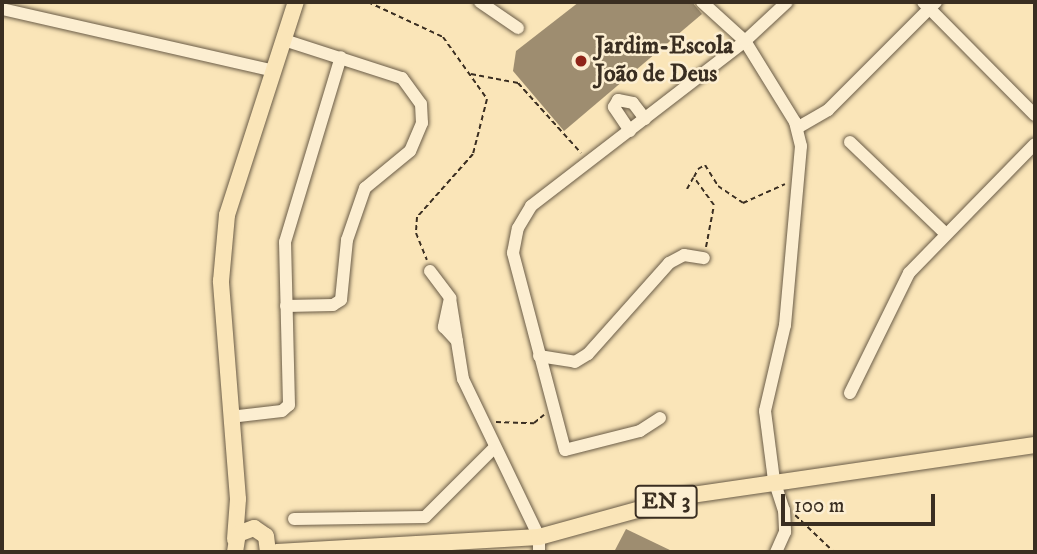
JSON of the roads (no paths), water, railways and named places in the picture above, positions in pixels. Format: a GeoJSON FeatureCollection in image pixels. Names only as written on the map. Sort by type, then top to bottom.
{"type":"FeatureCollection","features":[{"type":"Feature","properties":{"kind":"main road"},"geometry":{"type":"LineString","coordinates":[[235,548],[239,499],[220,281],[227,215],[296,2]]}},
{"type":"Feature","properties":{"kind":"main road","name":"EN 3"},"geometry":{"type":"LineString","coordinates":[[277,552],[297,547],[539,544],[692,495],[774,480],[930,464],[1035,445]]}},
{"type":"Feature","properties":{"kind":"main road"},"geometry":{"type":"LineString","coordinates":[[239,499],[260,532],[268,552]]}},
{"type":"Feature","properties":{"kind":"main road"},"geometry":{"type":"LineString","coordinates":[[235,548],[260,532]]}},
{"type":"Feature","properties":{"kind":"main road","name":"EN 3"},"geometry":{"type":"LineString","coordinates":[[260,532],[297,547]]}},
{"type":"Feature","properties":{"kind":"street"},"geometry":{"type":"LineString","coordinates":[[480,2],[518,27]]}},
{"type":"Feature","properties":{"kind":"street"},"geometry":{"type":"LineString","coordinates":[[702,2],[745,41],[797,128],[802,146],[786,325],[765,411],[774,480],[785,532],[776,552]]}},
{"type":"Feature","properties":{"kind":"street"},"geometry":{"type":"LineString","coordinates":[[660,418],[640,431],[565,450],[513,253],[518,228],[531,206],[745,41],[787,2]]}},
{"type":"Feature","properties":{"kind":"street"},"geometry":{"type":"LineString","coordinates":[[797,128],[828,110],[930,4],[1035,115]]}},
{"type":"Feature","properties":{"kind":"street"},"geometry":{"type":"LineString","coordinates":[[2,9],[274,71]]}},
{"type":"Feature","properties":{"kind":"street"},"geometry":{"type":"LineString","coordinates":[[284,40],[402,78],[421,104],[422,123],[410,150],[365,188],[347,240],[341,300],[333,305],[286,306]]}},
{"type":"Feature","properties":{"kind":"street"},"geometry":{"type":"LineString","coordinates":[[230,417],[282,411],[289,405],[285,242],[341,57]]}},
{"type":"Feature","properties":{"kind":"street"},"geometry":{"type":"LineString","coordinates":[[630,131],[614,107],[618,100],[633,103],[645,119]]}},
{"type":"Feature","properties":{"kind":"street"},"geometry":{"type":"LineString","coordinates":[[850,142],[945,233]]}},
{"type":"Feature","properties":{"kind":"street"},"geometry":{"type":"LineString","coordinates":[[850,393],[909,273],[945,233],[1035,144]]}},
{"type":"Feature","properties":{"kind":"street"},"geometry":{"type":"LineString","coordinates":[[539,356],[575,362],[587,354],[669,263],[684,255],[704,258]]}},
{"type":"Feature","properties":{"kind":"street"},"geometry":{"type":"LineString","coordinates":[[430,271],[450,298],[463,379],[539,544]]}},
{"type":"Feature","properties":{"kind":"street"},"geometry":{"type":"LineString","coordinates":[[294,519],[425,517],[493,449]]}},
{"type":"Feature","properties":{"kind":"place","name":"Jardim-Escola João de Deus"},"geometry":{"type":"Point","coordinates":[581,61]}}]}
